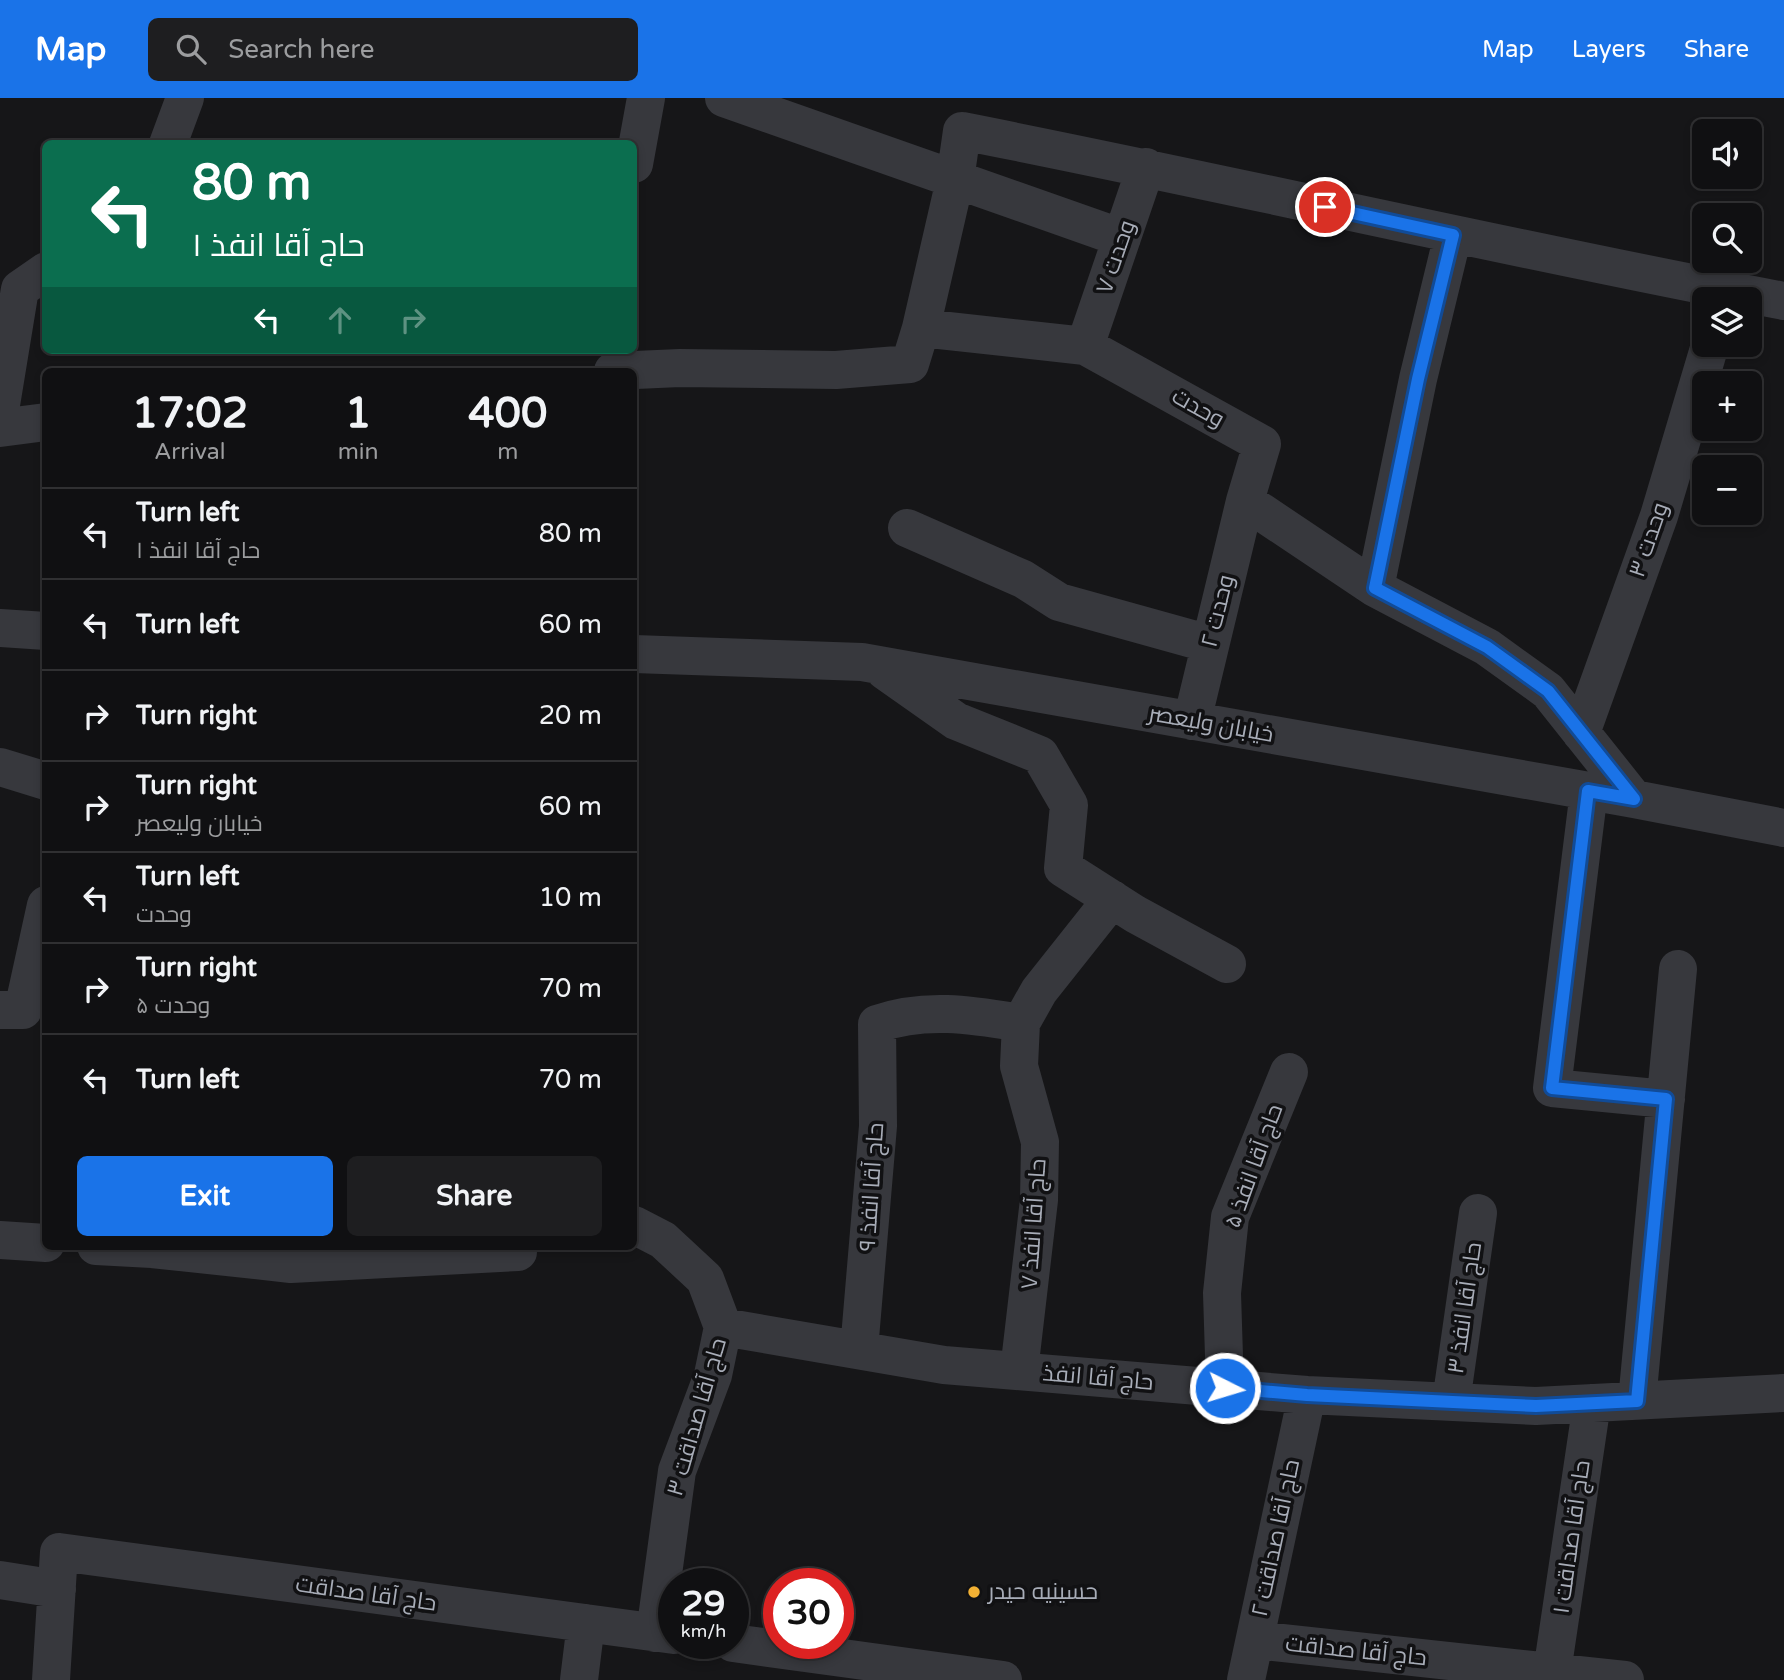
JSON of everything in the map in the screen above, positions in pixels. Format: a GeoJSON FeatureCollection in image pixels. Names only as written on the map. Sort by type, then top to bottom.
{"type":"FeatureCollection","features":[{"type":"Feature","properties":{"kind":"street"},"geometry":{"type":"LineString","coordinates":[[169,140],[185,98]]}},
{"type":"Feature","properties":{"kind":"street"},"geometry":{"type":"LineString","coordinates":[[637,148],[646,98]]}},
{"type":"Feature","properties":{"kind":"street"},"geometry":{"type":"LineString","coordinates":[[724,98],[1122,238]]}},
{"type":"Feature","properties":{"kind":"street"},"geometry":{"type":"LineString","coordinates":[[637,370],[836,370],[910,364],[921,328],[955,180],[962,131],[1146,167],[1692,288]]}},
{"type":"Feature","properties":{"kind":"street","name":"وحدت ۷"},"geometry":{"type":"LineString","coordinates":[[1085,346],[1146,167]]}},
{"type":"Feature","properties":{"kind":"street"},"geometry":{"type":"LineString","coordinates":[[1375,588],[1418,379],[1453,235]]}},
{"type":"Feature","properties":{"kind":"street"},"geometry":{"type":"LineString","coordinates":[[0,411],[20,289],[42,274]]}},
{"type":"Feature","properties":{"kind":"street"},"geometry":{"type":"LineString","coordinates":[[1762,299],[1784,301]]}},
{"type":"Feature","properties":{"kind":"street","name":"وحدت"},"geometry":{"type":"LineString","coordinates":[[921,328],[1085,346],[1262,444],[1245,501]]}},
{"type":"Feature","properties":{"kind":"street","name":"وحدت ۳"},"geometry":{"type":"LineString","coordinates":[[1581,733],[1659,516],[1706,357]]}},
{"type":"Feature","properties":{"kind":"street"},"geometry":{"type":"LineString","coordinates":[[0,428],[42,423]]}},
{"type":"Feature","properties":{"kind":"street"},"geometry":{"type":"LineString","coordinates":[[1245,501],[1375,588],[1487,647],[1548,691],[1634,799]]}},
{"type":"Feature","properties":{"kind":"street","name":"وحدت ۲"},"geometry":{"type":"LineString","coordinates":[[1192,720],[1245,501]]}},
{"type":"Feature","properties":{"kind":"street"},"geometry":{"type":"LineString","coordinates":[[907,528],[1023,579],[1059,602],[1210,644]]}},
{"type":"Feature","properties":{"kind":"street"},"geometry":{"type":"LineString","coordinates":[[0,628],[42,631]]}},
{"type":"Feature","properties":{"kind":"street","name":"خیابان ولیعصر"},"geometry":{"type":"LineString","coordinates":[[637,654],[862,662],[1784,828]]}},
{"type":"Feature","properties":{"kind":"street"},"geometry":{"type":"LineString","coordinates":[[875,664],[956,722],[1040,755],[1069,805],[1063,868],[1227,964]]}},
{"type":"Feature","properties":{"kind":"street"},"geometry":{"type":"LineString","coordinates":[[0,767],[42,780]]}},
{"type":"Feature","properties":{"kind":"street"},"geometry":{"type":"LineString","coordinates":[[1588,791],[1552,1088],[1666,1099]]}},
{"type":"Feature","properties":{"kind":"street","name":"حاج آقا انفذ ۷"},"geometry":{"type":"LineString","coordinates":[[1020,1371],[1040,1177],[1040,1142],[1019,1066],[1021,1023],[1039,991],[1112,899]]}},
{"type":"Feature","properties":{"kind":"street"},"geometry":{"type":"LineString","coordinates":[[0,1010],[23,1010],[42,923]]}},
{"type":"Feature","properties":{"kind":"street"},"geometry":{"type":"LineString","coordinates":[[1637,1401],[1678,969]]}},
{"type":"Feature","properties":{"kind":"street","name":"حاج آقا انفذ ۹"},"geometry":{"type":"LineString","coordinates":[[859,1350],[878,1126],[877,1024],[891,1019],[952,1013],[1021,1023]]}},
{"type":"Feature","properties":{"kind":"street","name":"حاج آقا انفذ ۵"},"geometry":{"type":"LineString","coordinates":[[1225,1388],[1223,1293],[1230,1217],[1289,1072]]}},
{"type":"Feature","properties":{"kind":"street","name":"حاج آقا انفذ ۳"},"geometry":{"type":"LineString","coordinates":[[1451,1402],[1478,1213]]}},
{"type":"Feature","properties":{"kind":"street"},"geometry":{"type":"LineString","coordinates":[[637,1227],[663,1240],[705,1279],[723,1327]]}},
{"type":"Feature","properties":{"kind":"street"},"geometry":{"type":"LineString","coordinates":[[0,1240],[42,1243]]}},
{"type":"Feature","properties":{"kind":"street"},"geometry":{"type":"LineString","coordinates":[[164,1250],[291,1264],[429,1251],[474,1250]]}},
{"type":"Feature","properties":{"kind":"street","name":"حاج آقا انفذ"},"geometry":{"type":"LineString","coordinates":[[723,1327],[944,1365],[1307,1395],[1536,1406],[1784,1393]]}},
{"type":"Feature","properties":{"kind":"street","name":"حاج آقا صداقت ۳"},"geometry":{"type":"LineString","coordinates":[[669,1568],[677,1472],[713,1375],[723,1327]]}},
{"type":"Feature","properties":{"kind":"street","name":"حاج آقا صداقت ۲"},"geometry":{"type":"LineString","coordinates":[[1246,1680],[1307,1395]]}},
{"type":"Feature","properties":{"kind":"street","name":"حاج آقا صداقت ۱"},"geometry":{"type":"LineString","coordinates":[[1552,1672],[1592,1403]]}},
{"type":"Feature","properties":{"kind":"street"},"geometry":{"type":"LineString","coordinates":[[51,1680],[58,1570]]}},
{"type":"Feature","properties":{"kind":"street","name":"حاج آقا صداقت"},"geometry":{"type":"LineString","coordinates":[[0,1580],[58,1570],[586,1623],[658,1633]]}},
{"type":"Feature","properties":{"kind":"street"},"geometry":{"type":"LineString","coordinates":[[579,1680],[586,1623]]}},
{"type":"Feature","properties":{"kind":"street","name":"حاج آقا صداقت"},"geometry":{"type":"LineString","coordinates":[[1255,1640],[1625,1680]]}},
{"type":"Feature","properties":{"kind":"street"},"geometry":{"type":"LineString","coordinates":[[749,1648],[815,1667],[998,1680]]}},
{"type":"Feature","properties":{"kind":"place","name":"حسینیه حیدر"},"geometry":{"type":"Point","coordinates":[974,1592]}},
{"type":"Feature","properties":{"kind":"route"},"geometry":{"type":"LineString","coordinates":[[1225,1388],[1307,1395],[1536,1406],[1637,1401],[1666,1099],[1552,1088],[1588,791],[1634,799],[1548,691],[1487,647],[1375,588],[1418,379],[1453,235],[1325,207]]}}]}
